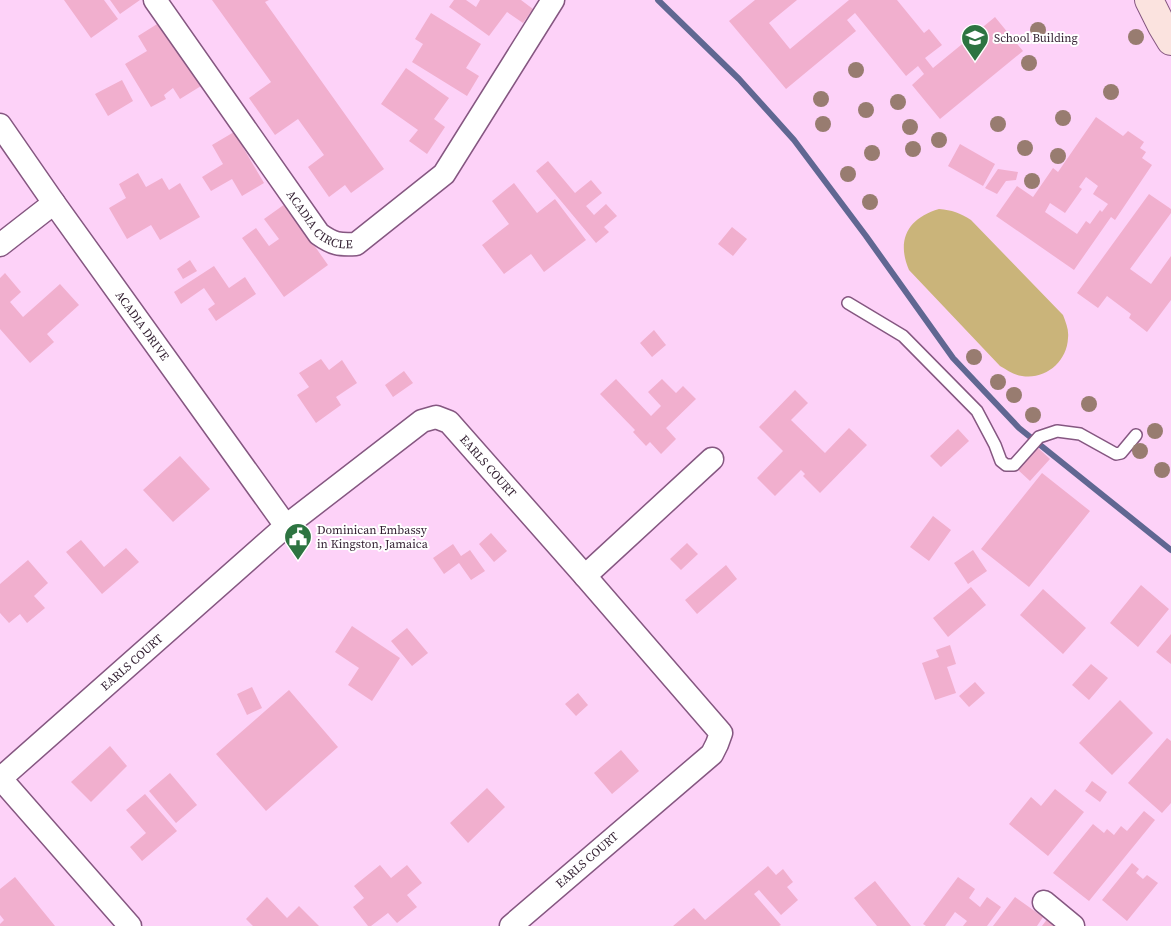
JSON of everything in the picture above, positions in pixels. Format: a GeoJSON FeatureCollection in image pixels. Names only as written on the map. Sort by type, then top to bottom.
{"type":"FeatureCollection","features":[{"type":"Feature","properties":{"kind":"main road"},"geometry":{"type":"LineString","coordinates":[[1149,0],[1171,41]]}},
{"type":"Feature","properties":{"kind":"street","name":"ACADIA CIRCLE"},"geometry":{"type":"LineString","coordinates":[[155,0],[319,234],[329,241],[341,245],[356,244],[444,174],[554,0]]}},
{"type":"Feature","properties":{"kind":"street","name":"ACADIA DRIVE"},"geometry":{"type":"LineString","coordinates":[[0,125],[286,526]]}},
{"type":"Feature","properties":{"kind":"street"},"geometry":{"type":"LineString","coordinates":[[0,246],[54,203]]}},
{"type":"Feature","properties":{"kind":"street","name":"EARLS COURT"},"geometry":{"type":"LineString","coordinates":[[130,926],[0,779],[286,526],[422,421],[436,417],[449,422],[721,734],[712,754],[511,926]]}},
{"type":"Feature","properties":{"kind":"street"},"geometry":{"type":"LineString","coordinates":[[585,576],[712,459]]}},
{"type":"Feature","properties":{"kind":"street"},"geometry":{"type":"LineString","coordinates":[[1044,902],[1073,926]]}},
{"type":"Feature","properties":{"kind":"lane"},"geometry":{"type":"LineString","coordinates":[[848,303],[903,336],[977,411],[1001,460],[1006,465],[1014,465],[1039,437],[1057,431],[1080,434],[1116,454],[1121,454],[1136,434]]}},
{"type":"Feature","properties":{"kind":"shaded area"},"geometry":{"type":"Polygon","coordinates":[[[939,209],[956,212],[971,220],[1063,315],[1068,332],[1067,347],[1064,355],[1053,368],[1031,377],[1016,375],[1000,366],[909,270],[904,249],[907,232],[919,218],[939,209]]]}},
{"type":"Feature","properties":{"kind":"building"},"geometry":{"type":"Polygon","coordinates":[[[64,0],[104,0],[118,19],[91,38],[64,0]]]}},
{"type":"Feature","properties":{"kind":"building"},"geometry":{"type":"Polygon","coordinates":[[[110,0],[140,0],[120,14],[110,0]]]}},
{"type":"Feature","properties":{"kind":"building"},"geometry":{"type":"Polygon","coordinates":[[[212,0],[269,0],[265,2],[384,169],[351,193],[345,185],[329,197],[308,167],[324,155],[298,119],[275,135],[249,98],[271,82],[212,0]]]}},
{"type":"Feature","properties":{"kind":"building"},"geometry":{"type":"Polygon","coordinates":[[[454,0],[466,0],[476,7],[480,0],[521,0],[533,9],[523,23],[507,12],[489,36],[449,7],[454,0]]]}},
{"type":"Feature","properties":{"kind":"building","name":"School Building"},"geometry":{"type":"Polygon","coordinates":[[[755,0],[797,0],[769,23],[790,49],[849,0],[897,0],[924,33],[929,29],[942,45],[925,58],[933,68],[995,17],[1023,51],[940,119],[912,85],[924,74],[918,66],[906,76],[855,13],[847,20],[856,31],[786,89],[729,21],[755,0]]]}},
{"type":"Feature","properties":{"kind":"building"},"geometry":{"type":"Polygon","coordinates":[[[431,13],[481,44],[466,68],[479,76],[467,96],[412,62],[423,44],[415,39],[431,13]]]}},
{"type":"Feature","properties":{"kind":"building"},"geometry":{"type":"Polygon","coordinates":[[[162,21],[201,86],[180,99],[173,88],[164,95],[166,99],[151,107],[125,64],[147,51],[138,36],[162,21]]]}},
{"type":"Feature","properties":{"kind":"building"},"geometry":{"type":"Polygon","coordinates":[[[406,68],[449,98],[434,119],[445,127],[427,154],[409,141],[418,130],[381,104],[406,68]]]}},
{"type":"Feature","properties":{"kind":"building"},"geometry":{"type":"Polygon","coordinates":[[[122,80],[133,101],[108,116],[95,94],[122,80]]]}},
{"type":"Feature","properties":{"kind":"building"},"geometry":{"type":"Polygon","coordinates":[[[1096,117],[1123,136],[1128,131],[1144,142],[1140,148],[1146,152],[1142,158],[1152,165],[1115,220],[1111,217],[1074,270],[996,216],[1017,186],[1033,197],[1053,168],[1058,172],[1096,117]],[[1086,177],[1079,187],[1082,189],[1065,213],[1050,203],[1045,212],[1077,234],[1086,221],[1090,224],[1100,210],[1102,212],[1108,204],[1093,194],[1098,186],[1086,177]]]}},
{"type":"Feature","properties":{"kind":"building"},"geometry":{"type":"Polygon","coordinates":[[[234,132],[264,183],[242,196],[232,179],[211,191],[202,177],[223,164],[212,145],[234,132]]]}},
{"type":"Feature","properties":{"kind":"building"},"geometry":{"type":"Polygon","coordinates":[[[960,144],[995,164],[983,186],[948,166],[960,144]]]}},
{"type":"Feature","properties":{"kind":"building"},"geometry":{"type":"Polygon","coordinates":[[[548,161],[575,193],[591,180],[602,193],[586,206],[594,215],[606,204],[617,216],[604,227],[609,232],[596,243],[536,171],[548,161]]]}},
{"type":"Feature","properties":{"kind":"building"},"geometry":{"type":"Polygon","coordinates":[[[998,169],[1018,172],[1016,180],[1006,181],[997,194],[985,188],[998,169]]]}},
{"type":"Feature","properties":{"kind":"building"},"geometry":{"type":"Polygon","coordinates":[[[138,173],[146,187],[162,178],[169,190],[180,183],[200,217],[160,240],[151,225],[127,239],[109,208],[126,198],[119,184],[138,173]]]}},
{"type":"Feature","properties":{"kind":"building"},"geometry":{"type":"Polygon","coordinates":[[[514,183],[537,213],[555,199],[586,240],[544,272],[531,254],[504,274],[482,245],[509,224],[492,201],[514,183]]]}},
{"type":"Feature","properties":{"kind":"building"},"geometry":{"type":"Polygon","coordinates":[[[1149,194],[1171,209],[1171,213],[1130,269],[1151,284],[1171,256],[1171,300],[1147,332],[1129,318],[1131,314],[1107,296],[1098,308],[1077,293],[1149,194]]]}},
{"type":"Feature","properties":{"kind":"building"},"geometry":{"type":"Polygon","coordinates":[[[285,204],[328,265],[284,297],[242,238],[256,228],[269,246],[279,239],[264,219],[285,204]]]}},
{"type":"Feature","properties":{"kind":"building"},"geometry":{"type":"Polygon","coordinates":[[[732,227],[747,239],[733,256],[718,244],[732,227]]]}},
{"type":"Feature","properties":{"kind":"building"},"geometry":{"type":"Polygon","coordinates":[[[190,260],[197,271],[183,279],[177,269],[190,260]]]}},
{"type":"Feature","properties":{"kind":"building"},"geometry":{"type":"Polygon","coordinates":[[[214,266],[229,288],[245,277],[256,294],[216,321],[208,309],[215,304],[204,288],[181,304],[174,292],[214,266]]]}},
{"type":"Feature","properties":{"kind":"building"},"geometry":{"type":"Polygon","coordinates":[[[5,273],[21,292],[10,302],[23,317],[60,284],[79,305],[47,334],[54,342],[30,363],[0,329],[0,278],[5,273]]]}},
{"type":"Feature","properties":{"kind":"building"},"geometry":{"type":"Polygon","coordinates":[[[654,330],[666,345],[652,357],[640,343],[654,330]]]}},
{"type":"Feature","properties":{"kind":"building"},"geometry":{"type":"Polygon","coordinates":[[[321,359],[329,370],[342,360],[357,383],[336,397],[341,405],[316,423],[297,395],[309,387],[299,373],[321,359]]]}},
{"type":"Feature","properties":{"kind":"building"},"geometry":{"type":"Polygon","coordinates":[[[404,371],[413,383],[393,397],[385,385],[404,371]]]}},
{"type":"Feature","properties":{"kind":"building"},"geometry":{"type":"Polygon","coordinates":[[[616,379],[651,416],[661,406],[648,392],[662,379],[676,393],[683,386],[696,399],[666,428],[676,439],[661,454],[650,442],[646,446],[633,432],[635,430],[600,394],[616,379]]]}},
{"type":"Feature","properties":{"kind":"building"},"geometry":{"type":"Polygon","coordinates":[[[795,390],[808,403],[791,420],[825,453],[849,428],[867,445],[820,493],[803,476],[805,474],[801,470],[775,496],[757,478],[783,451],[759,427],[795,390]]]}},
{"type":"Feature","properties":{"kind":"building"},"geometry":{"type":"Polygon","coordinates":[[[958,429],[969,441],[941,467],[930,456],[958,429]]]}},
{"type":"Feature","properties":{"kind":"building"},"geometry":{"type":"Polygon","coordinates":[[[1037,447],[1050,459],[1030,481],[1017,469],[1037,447]]]}},
{"type":"Feature","properties":{"kind":"building"},"geometry":{"type":"Polygon","coordinates":[[[180,456],[210,489],[173,522],[143,490],[180,456]]]}},
{"type":"Feature","properties":{"kind":"building"},"geometry":{"type":"Polygon","coordinates":[[[1042,473],[1090,511],[1029,587],[981,549],[1042,473]]]}},
{"type":"Feature","properties":{"kind":"building"},"geometry":{"type":"Polygon","coordinates":[[[933,516],[951,530],[929,561],[910,547],[933,516]]]}},
{"type":"Feature","properties":{"kind":"building"},"geometry":{"type":"Polygon","coordinates":[[[491,533],[507,551],[494,562],[479,544],[491,533]]]}},
{"type":"Feature","properties":{"kind":"building"},"geometry":{"type":"Polygon","coordinates":[[[81,540],[104,567],[126,548],[139,562],[102,594],[66,552],[81,540]]]}},
{"type":"Feature","properties":{"kind":"building"},"geometry":{"type":"Polygon","coordinates":[[[687,543],[698,554],[681,570],[670,559],[687,543]]]}},
{"type":"Feature","properties":{"kind":"building"},"geometry":{"type":"Polygon","coordinates":[[[453,544],[461,556],[470,550],[485,571],[471,580],[459,563],[444,574],[433,558],[453,544]]]}},
{"type":"Feature","properties":{"kind":"building"},"geometry":{"type":"Polygon","coordinates":[[[973,550],[987,571],[968,584],[954,563],[973,550]]]}},
{"type":"Feature","properties":{"kind":"building"},"geometry":{"type":"Polygon","coordinates":[[[28,560],[48,583],[34,596],[45,608],[27,623],[20,614],[9,623],[0,613],[0,584],[28,560]]]}},
{"type":"Feature","properties":{"kind":"building"},"geometry":{"type":"Polygon","coordinates":[[[726,565],[737,579],[697,614],[685,600],[726,565]]]}},
{"type":"Feature","properties":{"kind":"building"},"geometry":{"type":"Polygon","coordinates":[[[1141,585],[1169,609],[1138,647],[1110,623],[1141,585]]]}},
{"type":"Feature","properties":{"kind":"building"},"geometry":{"type":"Polygon","coordinates":[[[971,587],[986,605],[948,637],[933,618],[971,587]]]}},
{"type":"Feature","properties":{"kind":"building"},"geometry":{"type":"Polygon","coordinates":[[[1043,589],[1086,628],[1063,654],[1020,615],[1043,589]]]}},
{"type":"Feature","properties":{"kind":"building"},"geometry":{"type":"Polygon","coordinates":[[[352,626],[400,658],[372,701],[348,685],[359,668],[335,652],[352,626]]]}},
{"type":"Feature","properties":{"kind":"building"},"geometry":{"type":"Polygon","coordinates":[[[407,628],[428,653],[412,666],[391,641],[407,628]]]}},
{"type":"Feature","properties":{"kind":"building"},"geometry":{"type":"Polygon","coordinates":[[[1171,634],[1171,664],[1156,652],[1171,634]]]}},
{"type":"Feature","properties":{"kind":"building"},"geometry":{"type":"Polygon","coordinates":[[[950,645],[956,664],[947,667],[956,693],[935,700],[922,663],[939,657],[936,650],[950,645]]]}},
{"type":"Feature","properties":{"kind":"building"},"geometry":{"type":"Polygon","coordinates":[[[1091,664],[1108,678],[1089,700],[1072,685],[1091,664]]]}},
{"type":"Feature","properties":{"kind":"building"},"geometry":{"type":"Polygon","coordinates":[[[975,682],[985,693],[969,707],[959,696],[975,682]]]}},
{"type":"Feature","properties":{"kind":"building"},"geometry":{"type":"Polygon","coordinates":[[[252,687],[262,708],[247,715],[237,694],[252,687]]]}},
{"type":"Feature","properties":{"kind":"building"},"geometry":{"type":"Polygon","coordinates":[[[289,690],[338,747],[266,811],[216,754],[289,690]]]}},
{"type":"Feature","properties":{"kind":"building"},"geometry":{"type":"Polygon","coordinates":[[[578,693],[588,705],[576,716],[565,704],[578,693]]]}},
{"type":"Feature","properties":{"kind":"building"},"geometry":{"type":"Polygon","coordinates":[[[1120,700],[1153,733],[1112,775],[1079,743],[1120,700]]]}},
{"type":"Feature","properties":{"kind":"building"},"geometry":{"type":"Polygon","coordinates":[[[1167,738],[1171,741],[1171,803],[1162,813],[1128,783],[1167,738]]]}},
{"type":"Feature","properties":{"kind":"building"},"geometry":{"type":"Polygon","coordinates":[[[110,746],[127,766],[91,802],[71,782],[110,746]]]}},
{"type":"Feature","properties":{"kind":"building"},"geometry":{"type":"Polygon","coordinates":[[[621,750],[639,771],[612,794],[594,773],[621,750]]]}},
{"type":"Feature","properties":{"kind":"building"},"geometry":{"type":"Polygon","coordinates":[[[170,773],[197,805],[176,823],[149,791],[170,773]]]}},
{"type":"Feature","properties":{"kind":"building"},"geometry":{"type":"Polygon","coordinates":[[[1092,781],[1107,792],[1100,802],[1085,791],[1092,781]]]}},
{"type":"Feature","properties":{"kind":"building"},"geometry":{"type":"Polygon","coordinates":[[[487,788],[505,807],[468,843],[450,823],[487,788]]]}},
{"type":"Feature","properties":{"kind":"building"},"geometry":{"type":"Polygon","coordinates":[[[1055,789],[1084,812],[1048,856],[1009,824],[1031,797],[1041,806],[1055,789]]]}},
{"type":"Feature","properties":{"kind":"building"},"geometry":{"type":"Polygon","coordinates":[[[145,794],[177,831],[142,861],[130,847],[146,833],[126,810],[145,794]]]}},
{"type":"Feature","properties":{"kind":"building"},"geometry":{"type":"Polygon","coordinates":[[[1144,811],[1155,820],[1089,901],[1053,873],[1093,824],[1104,833],[1107,829],[1114,835],[1121,826],[1127,831],[1144,811]]]}},
{"type":"Feature","properties":{"kind":"building"},"geometry":{"type":"Polygon","coordinates":[[[1132,863],[1139,869],[1136,873],[1143,879],[1147,875],[1158,883],[1127,921],[1102,900],[1132,863]]]}},
{"type":"Feature","properties":{"kind":"building"},"geometry":{"type":"Polygon","coordinates":[[[380,865],[391,878],[407,865],[422,883],[407,895],[417,907],[397,923],[388,913],[371,926],[368,926],[353,907],[364,898],[354,886],[380,865]]]}},
{"type":"Feature","properties":{"kind":"building"},"geometry":{"type":"Polygon","coordinates":[[[768,866],[776,875],[783,869],[793,882],[787,887],[798,900],[781,915],[759,890],[754,894],[781,925],[673,926],[694,908],[705,920],[768,866]]]}},
{"type":"Feature","properties":{"kind":"building"},"geometry":{"type":"Polygon","coordinates":[[[15,877],[55,926],[0,926],[4,920],[0,915],[0,889],[15,877]]]}},
{"type":"Feature","properties":{"kind":"building"},"geometry":{"type":"Polygon","coordinates":[[[958,877],[975,889],[969,898],[980,907],[987,897],[1001,907],[987,926],[963,926],[967,921],[955,912],[945,926],[926,926],[923,924],[958,877]]]}},
{"type":"Feature","properties":{"kind":"building"},"geometry":{"type":"Polygon","coordinates":[[[875,881],[911,926],[877,926],[854,898],[875,881]]]}},
{"type":"Feature","properties":{"kind":"building"},"geometry":{"type":"Polygon","coordinates":[[[267,897],[287,918],[299,906],[319,926],[253,926],[246,919],[267,897]]]}},
{"type":"Feature","properties":{"kind":"building"},"geometry":{"type":"Polygon","coordinates":[[[1015,897],[1043,917],[1037,926],[993,926],[1015,897]]]}},
{"type":"Feature","properties":{"kind":"building"},"geometry":{"type":"Polygon","coordinates":[[[1048,918],[1058,926],[1042,926],[1048,918]]]}},
{"type":"Feature","properties":{"kind":"waterway"},"geometry":{"type":"LineString","coordinates":[[658,0],[739,79],[794,140],[866,236],[953,358],[1019,428],[1171,550]]}},
{"type":"Feature","properties":{"kind":"place","name":"School Building"},"geometry":{"type":"Point","coordinates":[975,62]}},
{"type":"Feature","properties":{"kind":"place","name":"Dominican Embassy in Kingston, Jamaica"},"geometry":{"type":"Point","coordinates":[298,561]}}]}
